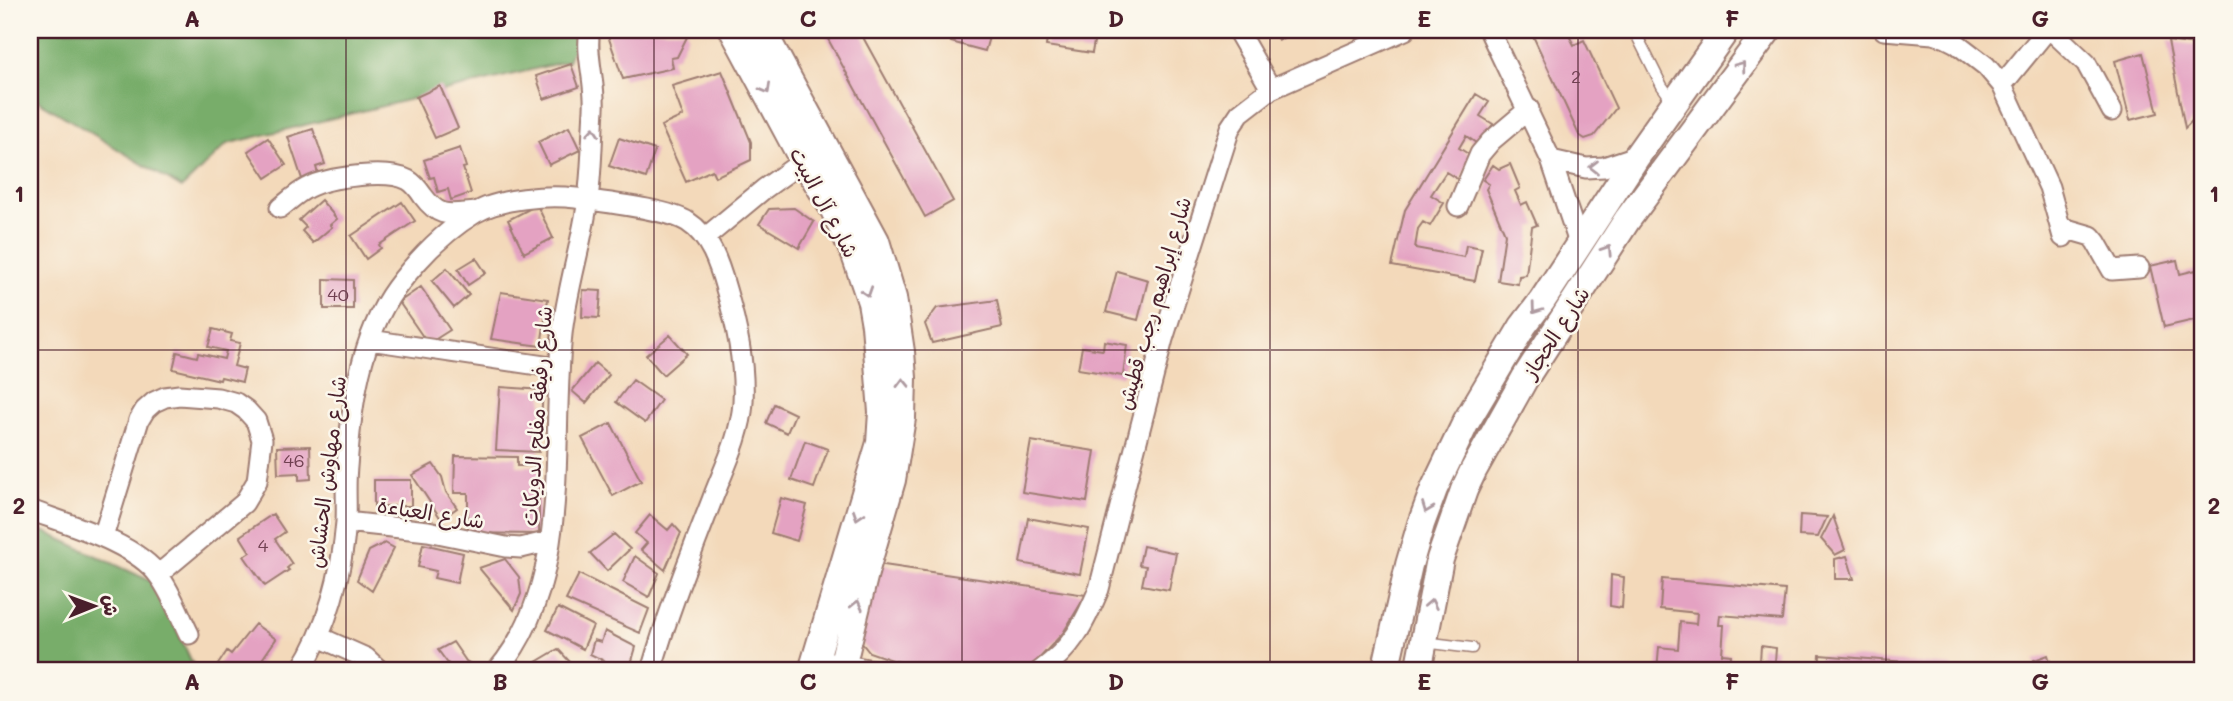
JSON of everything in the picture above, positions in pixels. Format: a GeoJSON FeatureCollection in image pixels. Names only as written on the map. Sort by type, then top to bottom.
{"type":"FeatureCollection","features":[{"type":"Feature","properties":{"kind":"main road","name":"شارع آل البيت"},"geometry":{"type":"LineString","coordinates":[[733,30],[879,251],[893,298],[904,378],[901,428],[892,480],[865,573],[842,668]]}},
{"type":"Feature","properties":{"kind":"main road","name":"شارع آل البيت"},"geometry":{"type":"LineString","coordinates":[[762,30],[797,97],[834,210],[855,255],[871,302],[879,353],[882,412],[880,443],[814,665]]}},
{"type":"Feature","properties":{"kind":"main road","name":"شارع الحجاز"},"geometry":{"type":"LineString","coordinates":[[1385,671],[1420,524],[1466,422],[1504,356],[1637,156],[1726,30]]}},
{"type":"Feature","properties":{"kind":"main road","name":"شارع الحجاز"},"geometry":{"type":"LineString","coordinates":[[1418,671],[1440,559],[1464,490],[1525,378],[1627,220],[1768,30]]}},
{"type":"Feature","properties":{"kind":"street","name":"شارع رفيفة مفلح الدويكات"},"geometry":{"type":"LineString","coordinates":[[497,671],[507,659],[528,620],[537,597],[550,541],[557,462],[558,368],[566,301],[588,200],[595,104],[590,30]]}},
{"type":"Feature","properties":{"kind":"street"},"geometry":{"type":"LineString","coordinates":[[1237,30],[1271,89]]}},
{"type":"Feature","properties":{"kind":"street","name":"شارع إبراهيم رجب قطيش"},"geometry":{"type":"LineString","coordinates":[[1040,671],[1059,658],[1084,623],[1099,589],[1163,339],[1230,128],[1240,113],[1271,89],[1405,30]]}},
{"type":"Feature","properties":{"kind":"street"},"geometry":{"type":"LineString","coordinates":[[1489,30],[1551,160],[1579,243]]}},
{"type":"Feature","properties":{"kind":"street"},"geometry":{"type":"LineString","coordinates":[[1884,30],[1933,34],[1956,43],[1986,66],[2001,85],[2049,187],[2061,232],[2091,236],[2112,270],[2139,268]]}},
{"type":"Feature","properties":{"kind":"street"},"geometry":{"type":"LineString","coordinates":[[2001,85],[2049,30],[2086,63],[2112,111]]}},
{"type":"Feature","properties":{"kind":"street"},"geometry":{"type":"LineString","coordinates":[[1458,206],[1480,155],[1491,141],[1529,109]]}},
{"type":"Feature","properties":{"kind":"street"},"geometry":{"type":"LineString","coordinates":[[651,671],[671,603],[728,461],[741,418],[744,378],[741,347],[722,276],[706,237],[815,153]]}},
{"type":"Feature","properties":{"kind":"street"},"geometry":{"type":"LineString","coordinates":[[1551,160],[1586,168],[1604,167],[1637,156]]}},
{"type":"Feature","properties":{"kind":"street"},"geometry":{"type":"LineString","coordinates":[[280,208],[306,188],[316,184],[363,176],[392,175],[414,184],[435,211],[449,215],[477,212]]}},
{"type":"Feature","properties":{"kind":"street","name":"شارع مهاوش الحشاش"},"geometry":{"type":"LineString","coordinates":[[300,671],[319,637],[338,576],[346,522],[347,467],[360,374],[381,312],[414,267],[449,232],[477,212],[513,201],[545,197],[588,200],[645,209],[686,220],[706,237]]}},
{"type":"Feature","properties":{"kind":"street"},"geometry":{"type":"LineString","coordinates":[[370,340],[558,368]]}},
{"type":"Feature","properties":{"kind":"street"},"geometry":{"type":"LineString","coordinates":[[103,537],[139,420],[145,410],[164,397],[179,395],[218,398],[236,403],[256,421],[262,440],[261,462],[254,490],[233,512],[159,574]]}},
{"type":"Feature","properties":{"kind":"street"},"geometry":{"type":"LineString","coordinates":[[30,510],[103,537],[135,555],[159,574],[189,634]]}},
{"type":"Feature","properties":{"kind":"street","name":"شارع العباءة"},"geometry":{"type":"LineString","coordinates":[[346,522],[428,531],[506,547],[521,548],[550,541]]}},
{"type":"Feature","properties":{"kind":"street"},"geometry":{"type":"LineString","coordinates":[[319,637],[366,658],[380,671]]}},
{"type":"Feature","properties":{"kind":"street"},"geometry":{"type":"LineString","coordinates":[[814,665],[877,671]]}},
{"type":"Feature","properties":{"kind":"lane"},"geometry":{"type":"LineString","coordinates":[[1634,30],[1662,86],[1675,104]]}},
{"type":"Feature","properties":{"kind":"lane"},"geometry":{"type":"LineString","coordinates":[[1424,642],[1472,648]]}},
{"type":"Feature","properties":{"kind":"green space"},"geometry":{"type":"Polygon","coordinates":[[[30,30],[580,30],[568,61],[227,144],[182,188],[30,96],[30,30]]]}},
{"type":"Feature","properties":{"kind":"green space"},"geometry":{"type":"Polygon","coordinates":[[[30,525],[155,583],[196,671],[30,671],[30,525]]]}},
{"type":"Feature","properties":{"kind":"building"},"geometry":{"type":"Polygon","coordinates":[[[606,30],[686,30],[688,35],[677,57],[671,58],[673,68],[623,79],[606,30]]]}},
{"type":"Feature","properties":{"kind":"building"},"geometry":{"type":"Polygon","coordinates":[[[823,30],[859,30],[953,201],[925,217],[823,30]]]}},
{"type":"Feature","properties":{"kind":"building"},"geometry":{"type":"Polygon","coordinates":[[[954,30],[991,30],[985,51],[951,42],[954,30]]]}},
{"type":"Feature","properties":{"kind":"building"},"geometry":{"type":"Polygon","coordinates":[[[1048,30],[1096,30],[1092,53],[1046,46],[1048,30]]]}},
{"type":"Feature","properties":{"kind":"building"},"geometry":{"type":"Polygon","coordinates":[[[1274,30],[1304,30],[1278,40],[1274,30]]]}},
{"type":"Feature","properties":{"kind":"building"},"geometry":{"type":"Polygon","coordinates":[[[1566,30],[1574,45],[1584,40],[1616,108],[1594,136],[1585,139],[1579,135],[1533,36],[1566,30]]]}},
{"type":"Feature","properties":{"kind":"building"},"geometry":{"type":"Polygon","coordinates":[[[2168,41],[2203,46],[2203,110],[2185,128],[2168,41]]]}},
{"type":"Feature","properties":{"kind":"building"},"geometry":{"type":"Polygon","coordinates":[[[2143,53],[2158,113],[2130,120],[2115,61],[2143,53]]]}},
{"type":"Feature","properties":{"kind":"building"},"geometry":{"type":"Polygon","coordinates":[[[571,64],[579,87],[544,99],[536,76],[571,64]]]}},
{"type":"Feature","properties":{"kind":"building"},"geometry":{"type":"Polygon","coordinates":[[[722,71],[751,142],[751,160],[715,177],[712,170],[686,182],[661,126],[683,116],[672,86],[722,71]]]}},
{"type":"Feature","properties":{"kind":"building"},"geometry":{"type":"Polygon","coordinates":[[[440,86],[458,128],[435,138],[416,97],[440,86]]]}},
{"type":"Feature","properties":{"kind":"building"},"geometry":{"type":"Polygon","coordinates":[[[1476,94],[1489,102],[1480,116],[1493,124],[1479,145],[1466,136],[1459,148],[1473,157],[1459,180],[1446,172],[1431,195],[1444,203],[1430,226],[1423,222],[1418,229],[1415,248],[1464,257],[1466,245],[1482,248],[1475,281],[1392,266],[1405,210],[1476,94]]]}},
{"type":"Feature","properties":{"kind":"building"},"geometry":{"type":"Polygon","coordinates":[[[569,127],[580,150],[549,165],[538,142],[569,127]]]}},
{"type":"Feature","properties":{"kind":"building"},"geometry":{"type":"Polygon","coordinates":[[[313,129],[325,164],[316,167],[318,174],[302,179],[288,137],[313,129]]]}},
{"type":"Feature","properties":{"kind":"building"},"geometry":{"type":"Polygon","coordinates":[[[268,138],[286,165],[266,178],[248,151],[268,138]]]}},
{"type":"Feature","properties":{"kind":"building"},"geometry":{"type":"Polygon","coordinates":[[[619,138],[655,150],[646,178],[609,166],[619,138]]]}},
{"type":"Feature","properties":{"kind":"building"},"geometry":{"type":"Polygon","coordinates":[[[460,148],[471,193],[451,200],[448,189],[438,192],[434,177],[430,178],[424,160],[460,148]]]}},
{"type":"Feature","properties":{"kind":"building"},"geometry":{"type":"Polygon","coordinates":[[[1510,164],[1520,188],[1515,191],[1521,205],[1527,202],[1537,225],[1532,227],[1526,275],[1519,276],[1518,284],[1498,281],[1505,234],[1486,189],[1489,184],[1483,180],[1493,165],[1499,169],[1510,164]]]}},
{"type":"Feature","properties":{"kind":"building"},"geometry":{"type":"Polygon","coordinates":[[[321,200],[337,219],[330,225],[332,227],[313,243],[302,231],[306,227],[299,220],[321,200]]]}},
{"type":"Feature","properties":{"kind":"building"},"geometry":{"type":"Polygon","coordinates":[[[402,202],[415,221],[379,245],[381,248],[366,259],[351,236],[402,202]]]}},
{"type":"Feature","properties":{"kind":"building"},"geometry":{"type":"Polygon","coordinates":[[[537,205],[553,238],[524,253],[508,220],[537,205]]]}},
{"type":"Feature","properties":{"kind":"building"},"geometry":{"type":"Polygon","coordinates":[[[794,208],[814,222],[799,248],[759,224],[769,209],[794,208]]]}},
{"type":"Feature","properties":{"kind":"building"},"geometry":{"type":"Polygon","coordinates":[[[476,258],[486,273],[468,285],[458,269],[476,258]]]}},
{"type":"Feature","properties":{"kind":"building"},"geometry":{"type":"Polygon","coordinates":[[[2177,260],[2180,274],[2196,270],[2203,303],[2203,318],[2164,327],[2150,266],[2177,260]]]}},
{"type":"Feature","properties":{"kind":"building"},"geometry":{"type":"Polygon","coordinates":[[[447,268],[469,295],[454,308],[432,281],[447,268]]]}},
{"type":"Feature","properties":{"kind":"building"},"geometry":{"type":"Polygon","coordinates":[[[1117,271],[1148,280],[1138,320],[1106,312],[1117,271]]]}},
{"type":"Feature","properties":{"kind":"building"},"geometry":{"type":"Polygon","coordinates":[[[324,279],[353,280],[353,309],[324,309],[324,279]]]}},
{"type":"Feature","properties":{"kind":"building"},"geometry":{"type":"Polygon","coordinates":[[[421,287],[450,330],[428,344],[399,302],[421,287]]]}},
{"type":"Feature","properties":{"kind":"building"},"geometry":{"type":"Polygon","coordinates":[[[583,290],[601,291],[599,318],[582,317],[583,290]]]}},
{"type":"Feature","properties":{"kind":"building"},"geometry":{"type":"Polygon","coordinates":[[[501,292],[548,299],[541,346],[491,339],[501,292]]]}},
{"type":"Feature","properties":{"kind":"building"},"geometry":{"type":"Polygon","coordinates":[[[997,300],[1002,327],[932,343],[925,324],[937,308],[997,300]]]}},
{"type":"Feature","properties":{"kind":"building"},"geometry":{"type":"Polygon","coordinates":[[[213,329],[232,334],[230,341],[240,343],[234,366],[245,369],[242,382],[221,377],[220,380],[173,369],[177,352],[197,357],[198,353],[224,359],[226,351],[208,347],[213,329]]]}},
{"type":"Feature","properties":{"kind":"building"},"geometry":{"type":"Polygon","coordinates":[[[670,335],[687,354],[663,375],[646,355],[670,335]]]}},
{"type":"Feature","properties":{"kind":"building"},"geometry":{"type":"Polygon","coordinates":[[[1104,341],[1127,345],[1123,376],[1078,369],[1082,347],[1103,350],[1104,341]]]}},
{"type":"Feature","properties":{"kind":"building"},"geometry":{"type":"Polygon","coordinates":[[[595,363],[609,375],[586,403],[572,391],[595,363]]]}},
{"type":"Feature","properties":{"kind":"building"},"geometry":{"type":"Polygon","coordinates":[[[633,380],[661,400],[645,423],[616,402],[633,380]]]}},
{"type":"Feature","properties":{"kind":"building"},"geometry":{"type":"Polygon","coordinates":[[[500,387],[543,390],[539,452],[496,450],[500,387]]]}},
{"type":"Feature","properties":{"kind":"building"},"geometry":{"type":"Polygon","coordinates":[[[774,404],[795,414],[787,433],[766,423],[774,404]]]}},
{"type":"Feature","properties":{"kind":"building"},"geometry":{"type":"Polygon","coordinates":[[[611,423],[641,481],[613,496],[582,438],[611,423]]]}},
{"type":"Feature","properties":{"kind":"building"},"geometry":{"type":"Polygon","coordinates":[[[805,441],[828,449],[814,488],[791,480],[805,441]]]}},
{"type":"Feature","properties":{"kind":"building"},"geometry":{"type":"Polygon","coordinates":[[[1031,441],[1095,451],[1087,502],[1022,492],[1031,441]]]}},
{"type":"Feature","properties":{"kind":"building"},"geometry":{"type":"Polygon","coordinates":[[[310,446],[311,479],[299,480],[299,473],[278,474],[277,447],[310,446]]]}},
{"type":"Feature","properties":{"kind":"building"},"geometry":{"type":"Polygon","coordinates":[[[455,456],[517,457],[517,466],[539,466],[539,534],[468,533],[468,493],[454,493],[455,456]]]}},
{"type":"Feature","properties":{"kind":"building"},"geometry":{"type":"Polygon","coordinates":[[[433,464],[457,508],[441,519],[412,475],[433,464]]]}},
{"type":"Feature","properties":{"kind":"building"},"geometry":{"type":"Polygon","coordinates":[[[374,480],[411,480],[411,506],[374,506],[374,480]]]}},
{"type":"Feature","properties":{"kind":"building"},"geometry":{"type":"Polygon","coordinates":[[[781,498],[807,505],[797,541],[771,533],[781,498]]]}},
{"type":"Feature","properties":{"kind":"building"},"geometry":{"type":"Polygon","coordinates":[[[273,514],[285,532],[275,539],[292,564],[287,568],[289,570],[265,586],[244,556],[250,552],[240,536],[273,514]]]}},
{"type":"Feature","properties":{"kind":"building"},"geometry":{"type":"Polygon","coordinates":[[[650,515],[668,530],[673,524],[681,533],[665,570],[641,550],[647,543],[635,533],[650,515]]]}},
{"type":"Feature","properties":{"kind":"building"},"geometry":{"type":"Polygon","coordinates":[[[1800,515],[1827,517],[1818,537],[1799,536],[1800,515]]]}},
{"type":"Feature","properties":{"kind":"building"},"geometry":{"type":"Polygon","coordinates":[[[1833,516],[1845,550],[1835,555],[1821,539],[1833,516]]]}},
{"type":"Feature","properties":{"kind":"building"},"geometry":{"type":"Polygon","coordinates":[[[1028,518],[1089,529],[1080,574],[1020,563],[1028,518]]]}},
{"type":"Feature","properties":{"kind":"building"},"geometry":{"type":"Polygon","coordinates":[[[614,534],[630,549],[607,571],[590,553],[614,534]]]}},
{"type":"Feature","properties":{"kind":"building"},"geometry":{"type":"Polygon","coordinates":[[[385,543],[394,548],[372,591],[357,580],[369,551],[385,543]]]}},
{"type":"Feature","properties":{"kind":"building"},"geometry":{"type":"Polygon","coordinates":[[[423,544],[463,553],[457,583],[434,578],[436,571],[418,567],[423,544]]]}},
{"type":"Feature","properties":{"kind":"building"},"geometry":{"type":"Polygon","coordinates":[[[1143,546],[1176,553],[1169,590],[1142,585],[1146,566],[1139,565],[1143,546]]]}},
{"type":"Feature","properties":{"kind":"building"},"geometry":{"type":"Polygon","coordinates":[[[635,556],[659,573],[649,597],[623,582],[635,556]]]}},
{"type":"Feature","properties":{"kind":"building"},"geometry":{"type":"Polygon","coordinates":[[[1847,556],[1854,579],[1835,579],[1835,559],[1847,556]]]}},
{"type":"Feature","properties":{"kind":"building"},"geometry":{"type":"Polygon","coordinates":[[[505,559],[519,577],[521,594],[514,610],[479,568],[505,559]]]}},
{"type":"Feature","properties":{"kind":"building"},"geometry":{"type":"Polygon","coordinates":[[[877,564],[1086,595],[1063,633],[1035,663],[1017,671],[945,670],[895,661],[869,652],[861,642],[877,564]]]}},
{"type":"Feature","properties":{"kind":"building"},"geometry":{"type":"Polygon","coordinates":[[[579,574],[649,609],[640,633],[566,600],[579,574]]]}},
{"type":"Feature","properties":{"kind":"building"},"geometry":{"type":"Polygon","coordinates":[[[1611,575],[1624,577],[1622,608],[1610,606],[1611,575]]]}},
{"type":"Feature","properties":{"kind":"building"},"geometry":{"type":"Polygon","coordinates":[[[1662,579],[1785,590],[1782,620],[1720,615],[1719,625],[1724,625],[1722,654],[1731,655],[1730,671],[1657,671],[1659,647],[1678,649],[1680,622],[1696,624],[1697,613],[1660,609],[1662,579]]]}},
{"type":"Feature","properties":{"kind":"building"},"geometry":{"type":"Polygon","coordinates":[[[558,608],[593,626],[583,649],[547,630],[558,608]]]}},
{"type":"Feature","properties":{"kind":"building"},"geometry":{"type":"Polygon","coordinates":[[[255,624],[276,639],[254,671],[217,671],[215,669],[227,651],[231,654],[255,624]]]}},
{"type":"Feature","properties":{"kind":"building"},"geometry":{"type":"Polygon","coordinates":[[[605,631],[636,647],[629,671],[593,671],[593,668],[615,666],[590,654],[594,640],[601,642],[605,631]]]}},
{"type":"Feature","properties":{"kind":"building"},"geometry":{"type":"Polygon","coordinates":[[[453,642],[466,661],[482,671],[445,671],[449,665],[438,650],[453,642]]]}},
{"type":"Feature","properties":{"kind":"building"},"geometry":{"type":"Polygon","coordinates":[[[1761,646],[1776,648],[1775,662],[1760,661],[1761,646]]]}},
{"type":"Feature","properties":{"kind":"building"},"geometry":{"type":"Polygon","coordinates":[[[558,649],[571,663],[574,671],[521,671],[558,649]]]}},
{"type":"Feature","properties":{"kind":"building"},"geometry":{"type":"Polygon","coordinates":[[[1820,655],[1953,666],[1953,671],[1819,671],[1820,655]]]}},
{"type":"Feature","properties":{"kind":"building"},"geometry":{"type":"Polygon","coordinates":[[[2048,655],[2053,671],[2038,671],[2034,660],[2048,655]]]}},
{"type":"Feature","properties":{"kind":"building"},"geometry":{"type":"Polygon","coordinates":[[[1473,668],[1499,668],[1499,671],[1473,671],[1473,668]]]}}]}
